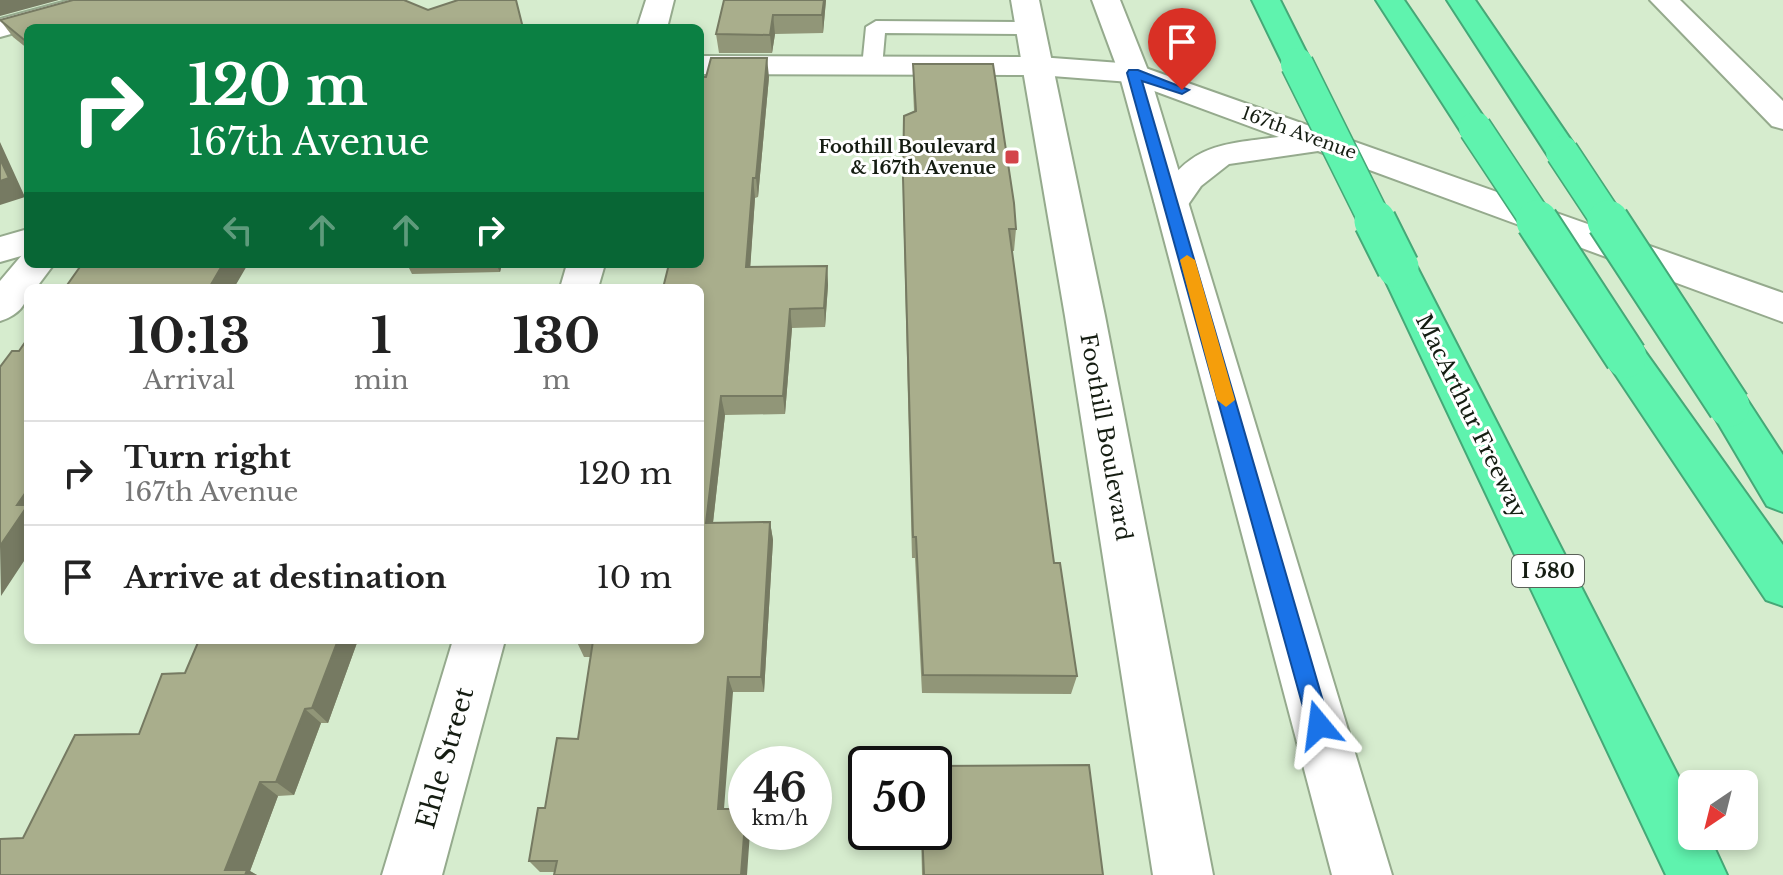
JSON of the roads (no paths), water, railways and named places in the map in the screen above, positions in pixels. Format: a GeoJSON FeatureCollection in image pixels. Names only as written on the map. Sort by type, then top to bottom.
{"type":"FeatureCollection","features":[{"type":"Feature","properties":{"kind":"highway","name":"MacArthur Freeway"},"geometry":{"type":"LineString","coordinates":[[1266,0],[1697,875]]}},
{"type":"Feature","properties":{"kind":"highway"},"geometry":{"type":"LineString","coordinates":[[1390,0],[1626,357],[1783,585]]}},
{"type":"Feature","properties":{"kind":"highway"},"geometry":{"type":"LineString","coordinates":[[1461,0],[1783,493]]}},
{"type":"Feature","properties":{"kind":"street"},"geometry":{"type":"LineString","coordinates":[[0,28],[102,0]]}},
{"type":"Feature","properties":{"kind":"street"},"geometry":{"type":"LineString","coordinates":[[653,24],[660,0]]}},
{"type":"Feature","properties":{"kind":"street"},"geometry":{"type":"LineString","coordinates":[[1106,0],[1134,73],[1172,201],[1362,875]]}},
{"type":"Feature","properties":{"kind":"street"},"geometry":{"type":"LineString","coordinates":[[1664,0],[1783,119]]}},
{"type":"Feature","properties":{"kind":"street","name":"167th Avenue"},"geometry":{"type":"LineString","coordinates":[[704,65],[872,67],[1032,31],[1134,73],[1322,142],[1779,305]]}},
{"type":"Feature","properties":{"kind":"street","name":"Foothill Boulevard"},"geometry":{"type":"LineString","coordinates":[[1032,31],[1183,875]]}},
{"type":"Feature","properties":{"kind":"street"},"geometry":{"type":"LineString","coordinates":[[1172,201],[1189,179],[1219,155],[1322,142]]}},
{"type":"Feature","properties":{"kind":"street"},"geometry":{"type":"LineString","coordinates":[[0,250],[24,242]]}},
{"type":"Feature","properties":{"kind":"street"},"geometry":{"type":"LineString","coordinates":[[0,307],[32,268]]}},
{"type":"Feature","properties":{"kind":"street","name":"Ehle Street"},"geometry":{"type":"LineString","coordinates":[[412,875],[478,644]]}},
{"type":"Feature","properties":{"kind":"place","name":"Foothill Boulevard & 167th Avenue"},"geometry":{"type":"Point","coordinates":[1012,157]}}]}
